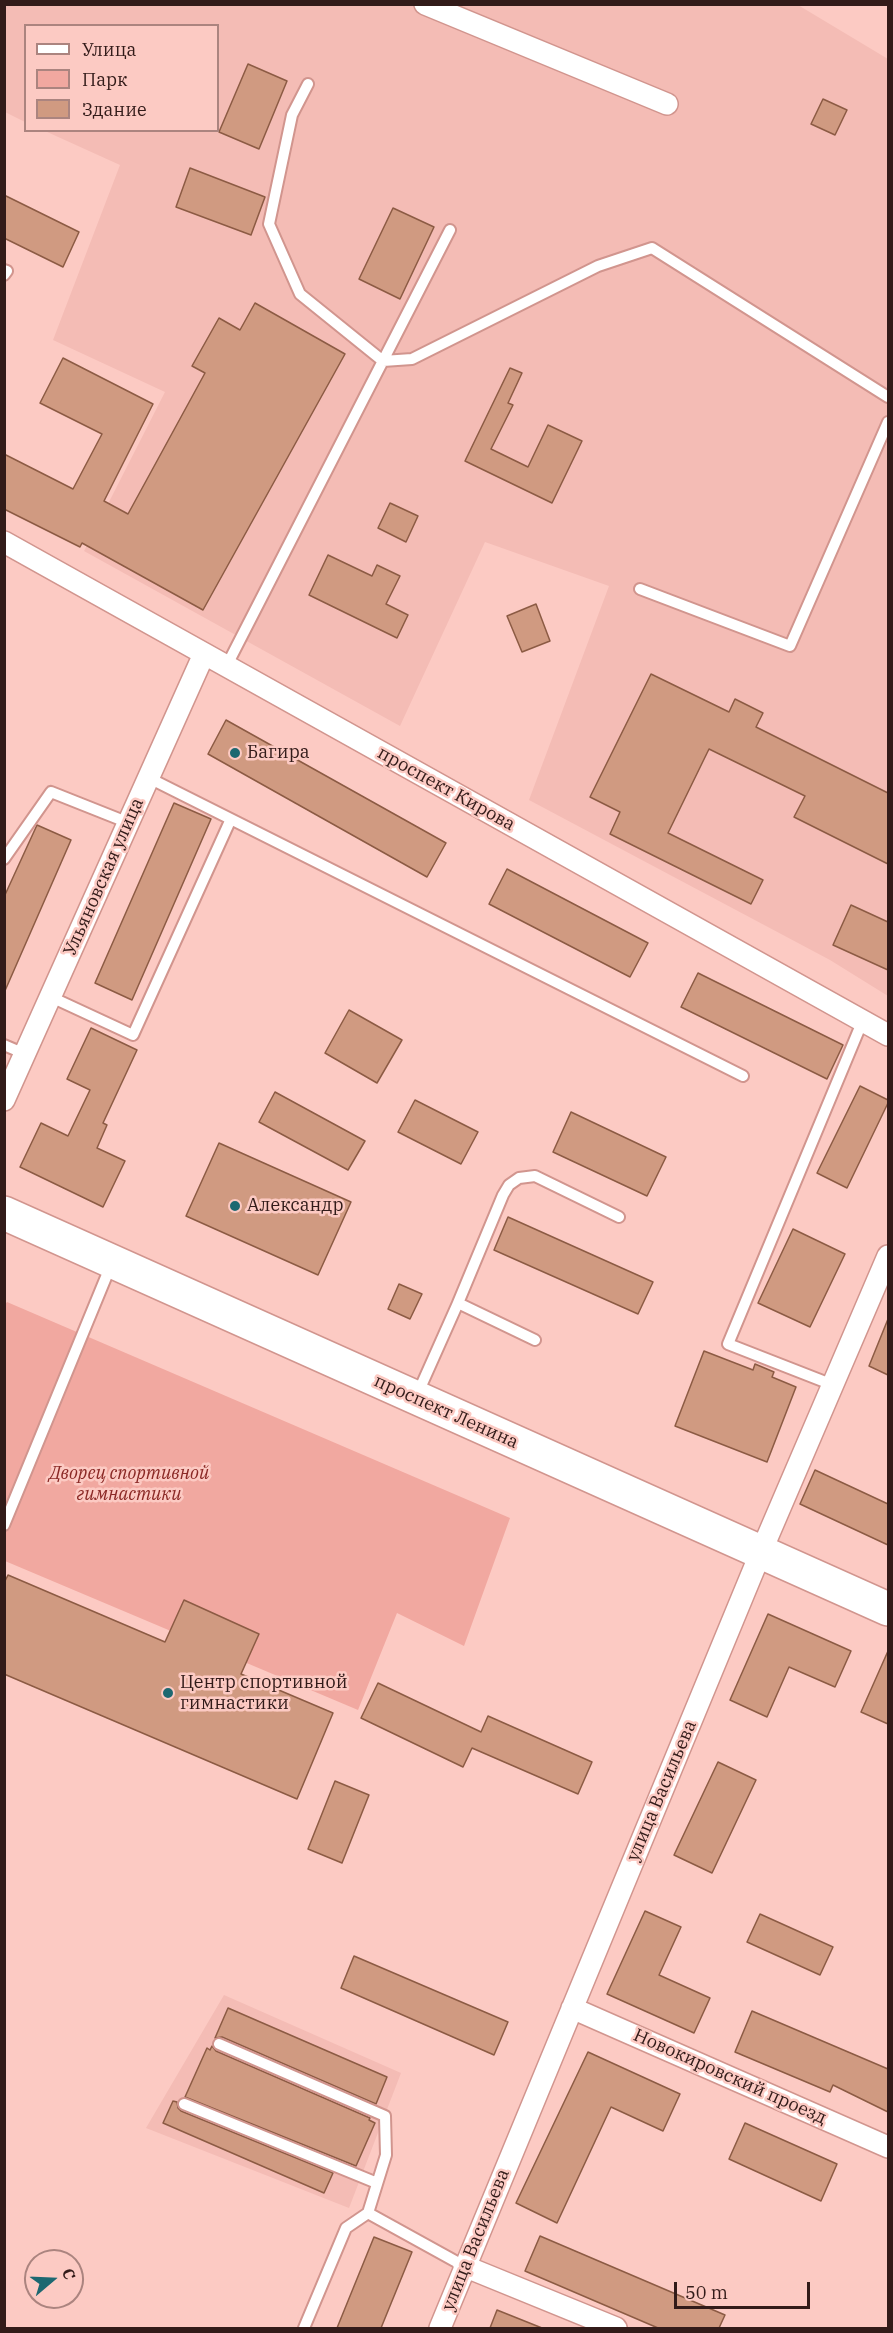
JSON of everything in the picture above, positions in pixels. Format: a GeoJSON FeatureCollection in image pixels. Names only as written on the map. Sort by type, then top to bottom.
{"type":"FeatureCollection","features":[{"type":"Feature","properties":{"kind":"main road","name":"проспект Ленина"},"geometry":{"type":"LineString","coordinates":[[4,1213],[888,1610]]}},
{"type":"Feature","properties":{"kind":"street"},"geometry":{"type":"LineString","coordinates":[[425,4],[667,104]]}},
{"type":"Feature","properties":{"kind":"street","name":"проспект Кирова"},"geometry":{"type":"LineString","coordinates":[[4,542],[226,668],[888,1035]]}},
{"type":"Feature","properties":{"kind":"street","name":"Ульяновская улица"},"geometry":{"type":"LineString","coordinates":[[4,1100],[204,654]]}},
{"type":"Feature","properties":{"kind":"street","name":"улица Васильева"},"geometry":{"type":"LineString","coordinates":[[440,2328],[761,1552],[888,1256]]}},
{"type":"Feature","properties":{"kind":"street","name":"Новокировский проезд"},"geometry":{"type":"LineString","coordinates":[[572,2008],[888,2147]]}},
{"type":"Feature","properties":{"kind":"street"},"geometry":{"type":"LineString","coordinates":[[464,2266],[616,2328]]}},
{"type":"Feature","properties":{"kind":"lane"},"geometry":{"type":"LineString","coordinates":[[308,84],[292,115],[269,224],[300,294],[383,361],[412,359],[598,267],[652,248],[888,398]]}},
{"type":"Feature","properties":{"kind":"lane"},"geometry":{"type":"LineString","coordinates":[[226,668],[450,230]]}},
{"type":"Feature","properties":{"kind":"lane"},"geometry":{"type":"LineString","coordinates":[[4,270],[7,271],[4,275]]}},
{"type":"Feature","properties":{"kind":"lane"},"geometry":{"type":"LineString","coordinates":[[640,589],[790,646],[888,422]]}},
{"type":"Feature","properties":{"kind":"lane"},"geometry":{"type":"LineString","coordinates":[[149,778],[230,821],[743,1076]]}},
{"type":"Feature","properties":{"kind":"lane"},"geometry":{"type":"LineString","coordinates":[[4,859],[51,792],[129,823]]}},
{"type":"Feature","properties":{"kind":"lane"},"geometry":{"type":"LineString","coordinates":[[51,997],[133,1035],[230,821]]}},
{"type":"Feature","properties":{"kind":"lane"},"geometry":{"type":"LineString","coordinates":[[833,1385],[728,1344],[863,1020]]}},
{"type":"Feature","properties":{"kind":"lane"},"geometry":{"type":"LineString","coordinates":[[4,1045],[25,1054]]}},
{"type":"Feature","properties":{"kind":"lane"},"geometry":{"type":"LineString","coordinates":[[416,1398],[509,1185],[519,1178],[535,1176],[619,1217]]}},
{"type":"Feature","properties":{"kind":"lane"},"geometry":{"type":"LineString","coordinates":[[4,1525],[112,1262]]}},
{"type":"Feature","properties":{"kind":"lane"},"geometry":{"type":"LineString","coordinates":[[458,1303],[535,1340]]}},
{"type":"Feature","properties":{"kind":"lane"},"geometry":{"type":"LineString","coordinates":[[219,2044],[385,2116],[386,2155],[368,2213],[346,2228],[304,2328]]}},
{"type":"Feature","properties":{"kind":"lane"},"geometry":{"type":"LineString","coordinates":[[184,2104],[377,2183]]}},
{"type":"Feature","properties":{"kind":"lane"},"geometry":{"type":"LineString","coordinates":[[368,2213],[464,2266]]}},
{"type":"Feature","properties":{"kind":"shaded area"},"geometry":{"type":"Polygon","coordinates":[[[5,5],[798,5],[888,59],[888,996],[830,960],[529,800],[609,586],[485,542],[400,726],[84,551],[165,392],[53,340],[120,165],[47,132],[219,132],[219,24],[24,24],[24,122],[5,112],[5,5]]]}},
{"type":"Feature","properties":{"kind":"shaded area"},"geometry":{"type":"Polygon","coordinates":[[[224,1995],[401,2073],[349,2208],[146,2128],[224,1995]]]}},
{"type":"Feature","properties":{"kind":"green space","name":"Дворец спортивной гимнастики"},"geometry":{"type":"Polygon","coordinates":[[[7,1302],[510,1518],[464,1646],[397,1613],[358,1710],[5,1561],[4,1306],[7,1302]]]}},
{"type":"Feature","properties":{"kind":"building"},"geometry":{"type":"Polygon","coordinates":[[[248,64],[287,81],[259,149],[219,132],[248,64]]]}},
{"type":"Feature","properties":{"kind":"building"},"geometry":{"type":"Polygon","coordinates":[[[823,99],[847,110],[835,135],[811,124],[823,99]]]}},
{"type":"Feature","properties":{"kind":"building"},"geometry":{"type":"Polygon","coordinates":[[[190,168],[265,197],[251,235],[176,207],[190,168]]]}},
{"type":"Feature","properties":{"kind":"building"},"geometry":{"type":"Polygon","coordinates":[[[4,195],[79,232],[63,267],[4,238],[4,195]]]}},
{"type":"Feature","properties":{"kind":"building"},"geometry":{"type":"Polygon","coordinates":[[[393,208],[434,227],[400,299],[359,279],[393,208]]]}},
{"type":"Feature","properties":{"kind":"building"},"geometry":{"type":"Polygon","coordinates":[[[255,303],[345,354],[203,610],[82,543],[80,547],[4,509],[4,454],[73,489],[102,434],[40,403],[63,358],[153,404],[104,501],[128,514],[205,373],[192,366],[219,318],[240,330],[255,303]]]}},
{"type":"Feature","properties":{"kind":"building"},"geometry":{"type":"Polygon","coordinates":[[[510,368],[522,373],[508,403],[513,405],[491,449],[528,467],[548,425],[582,441],[552,503],[465,461],[510,368]]]}},
{"type":"Feature","properties":{"kind":"building"},"geometry":{"type":"Polygon","coordinates":[[[390,503],[418,516],[406,542],[378,528],[390,503]]]}},
{"type":"Feature","properties":{"kind":"building"},"geometry":{"type":"Polygon","coordinates":[[[328,555],[372,576],[377,565],[400,576],[386,604],[408,615],[397,638],[309,595],[328,555]]]}},
{"type":"Feature","properties":{"kind":"building"},"geometry":{"type":"Polygon","coordinates":[[[536,604],[550,641],[522,652],[507,616],[536,604]]]}},
{"type":"Feature","properties":{"kind":"building"},"geometry":{"type":"Polygon","coordinates":[[[651,674],[729,712],[735,699],[763,713],[756,727],[888,793],[888,864],[794,817],[805,796],[709,749],[668,833],[763,880],[751,904],[610,834],[620,812],[590,797],[651,674]]]}},
{"type":"Feature","properties":{"kind":"building"},"geometry":{"type":"Polygon","coordinates":[[[226,720],[446,843],[427,877],[208,754],[226,720]]]}},
{"type":"Feature","properties":{"kind":"building"},"geometry":{"type":"Polygon","coordinates":[[[174,803],[211,819],[132,1000],[95,983],[174,803]]]}},
{"type":"Feature","properties":{"kind":"building"},"geometry":{"type":"Polygon","coordinates":[[[37,825],[71,840],[4,993],[4,897],[37,825]]]}},
{"type":"Feature","properties":{"kind":"building"},"geometry":{"type":"Polygon","coordinates":[[[507,869],[648,943],[630,977],[489,904],[507,869]]]}},
{"type":"Feature","properties":{"kind":"building"},"geometry":{"type":"Polygon","coordinates":[[[851,905],[888,922],[888,970],[833,945],[851,905]]]}},
{"type":"Feature","properties":{"kind":"building"},"geometry":{"type":"Polygon","coordinates":[[[698,973],[843,1045],[827,1079],[681,1007],[698,973]]]}},
{"type":"Feature","properties":{"kind":"building"},"geometry":{"type":"Polygon","coordinates":[[[349,1010],[402,1040],[377,1083],[325,1053],[349,1010]]]}},
{"type":"Feature","properties":{"kind":"building"},"geometry":{"type":"Polygon","coordinates":[[[91,1028],[137,1050],[103,1123],[107,1125],[97,1148],[125,1161],[103,1207],[20,1167],[41,1123],[68,1136],[90,1090],[67,1079],[91,1028]]]}},
{"type":"Feature","properties":{"kind":"building"},"geometry":{"type":"Polygon","coordinates":[[[860,1086],[888,1100],[888,1103],[847,1188],[817,1173],[860,1086]]]}},
{"type":"Feature","properties":{"kind":"building"},"geometry":{"type":"Polygon","coordinates":[[[275,1092],[365,1141],[348,1170],[259,1122],[275,1092]]]}},
{"type":"Feature","properties":{"kind":"building"},"geometry":{"type":"Polygon","coordinates":[[[415,1100],[478,1132],[461,1164],[398,1132],[415,1100]]]}},
{"type":"Feature","properties":{"kind":"building"},"geometry":{"type":"Polygon","coordinates":[[[571,1112],[666,1157],[647,1196],[553,1152],[571,1112]]]}},
{"type":"Feature","properties":{"kind":"building"},"geometry":{"type":"Polygon","coordinates":[[[219,1143],[351,1202],[318,1275],[186,1216],[219,1143]]]}},
{"type":"Feature","properties":{"kind":"building"},"geometry":{"type":"Polygon","coordinates":[[[508,1217],[653,1282],[638,1314],[494,1250],[508,1217]]]}},
{"type":"Feature","properties":{"kind":"building"},"geometry":{"type":"Polygon","coordinates":[[[793,1229],[845,1254],[810,1327],[758,1303],[793,1229]]]}},
{"type":"Feature","properties":{"kind":"building"},"geometry":{"type":"Polygon","coordinates":[[[399,1284],[422,1294],[410,1319],[388,1309],[399,1284]]]}},
{"type":"Feature","properties":{"kind":"building"},"geometry":{"type":"Polygon","coordinates":[[[888,1319],[888,1375],[869,1366],[888,1319]]]}},
{"type":"Feature","properties":{"kind":"building"},"geometry":{"type":"Polygon","coordinates":[[[704,1351],[753,1370],[755,1364],[774,1372],[772,1377],[796,1387],[767,1462],[675,1426],[704,1351]]]}},
{"type":"Feature","properties":{"kind":"building"},"geometry":{"type":"Polygon","coordinates":[[[815,1470],[888,1504],[888,1545],[800,1504],[815,1470]]]}},
{"type":"Feature","properties":{"kind":"building","name":"Центр спортивной гимнастики"},"geometry":{"type":"Polygon","coordinates":[[[8,1575],[165,1642],[184,1600],[259,1634],[241,1674],[333,1713],[297,1799],[4,1674],[4,1583],[8,1575]]]}},
{"type":"Feature","properties":{"kind":"building"},"geometry":{"type":"Polygon","coordinates":[[[768,1614],[851,1651],[835,1687],[789,1667],[767,1717],[730,1700],[768,1614]]]}},
{"type":"Feature","properties":{"kind":"building"},"geometry":{"type":"Polygon","coordinates":[[[888,1651],[888,1724],[861,1712],[888,1651]]]}},
{"type":"Feature","properties":{"kind":"building"},"geometry":{"type":"Polygon","coordinates":[[[378,1683],[481,1732],[488,1716],[592,1762],[578,1794],[472,1748],[463,1767],[361,1718],[378,1683]]]}},
{"type":"Feature","properties":{"kind":"building"},"geometry":{"type":"Polygon","coordinates":[[[718,1762],[756,1780],[712,1873],[674,1855],[718,1762]]]}},
{"type":"Feature","properties":{"kind":"building"},"geometry":{"type":"Polygon","coordinates":[[[335,1781],[369,1795],[342,1863],[308,1849],[335,1781]]]}},
{"type":"Feature","properties":{"kind":"building"},"geometry":{"type":"Polygon","coordinates":[[[645,1911],[681,1927],[659,1975],[710,1998],[694,2033],[607,1994],[645,1911]]]}},
{"type":"Feature","properties":{"kind":"building"},"geometry":{"type":"Polygon","coordinates":[[[760,1914],[833,1947],[820,1975],[747,1942],[760,1914]]]}},
{"type":"Feature","properties":{"kind":"building"},"geometry":{"type":"Polygon","coordinates":[[[354,1956],[508,2022],[494,2055],[341,1988],[354,1956]]]}},
{"type":"Feature","properties":{"kind":"building"},"geometry":{"type":"Polygon","coordinates":[[[228,2008],[387,2077],[376,2104],[222,2037],[215,2038],[228,2008]]]}},
{"type":"Feature","properties":{"kind":"building"},"geometry":{"type":"Polygon","coordinates":[[[752,2011],[888,2069],[888,2112],[833,2085],[830,2092],[735,2052],[752,2011]]]}},
{"type":"Feature","properties":{"kind":"building"},"geometry":{"type":"Polygon","coordinates":[[[212,2046],[216,2051],[370,2118],[369,2120],[375,2123],[356,2166],[185,2097],[207,2048],[210,2050],[212,2046]]]}},
{"type":"Feature","properties":{"kind":"building"},"geometry":{"type":"Polygon","coordinates":[[[588,2052],[680,2094],[663,2131],[611,2107],[557,2223],[516,2203],[588,2052]]]}},
{"type":"Feature","properties":{"kind":"building"},"geometry":{"type":"Polygon","coordinates":[[[173,2101],[177,2102],[181,2111],[333,2173],[324,2193],[163,2123],[173,2101]]]}},
{"type":"Feature","properties":{"kind":"building"},"geometry":{"type":"Polygon","coordinates":[[[745,2123],[837,2164],[821,2201],[729,2159],[745,2123]]]}},
{"type":"Feature","properties":{"kind":"building"},"geometry":{"type":"Polygon","coordinates":[[[540,2236],[725,2315],[719,2328],[658,2328],[525,2271],[540,2236]]]}},
{"type":"Feature","properties":{"kind":"building"},"geometry":{"type":"Polygon","coordinates":[[[374,2237],[412,2252],[381,2328],[337,2328],[374,2237]]]}},
{"type":"Feature","properties":{"kind":"building"},"geometry":{"type":"Polygon","coordinates":[[[497,2310],[542,2328],[490,2328],[497,2310]]]}},
{"type":"Feature","properties":{"kind":"place","name":"Багира"},"geometry":{"type":"Point","coordinates":[235,753]}},
{"type":"Feature","properties":{"kind":"place","name":"Александр"},"geometry":{"type":"Point","coordinates":[235,1206]}},
{"type":"Feature","properties":{"kind":"place","name":"Центр спортивной гимнастики"},"geometry":{"type":"Point","coordinates":[168,1693]}}]}
